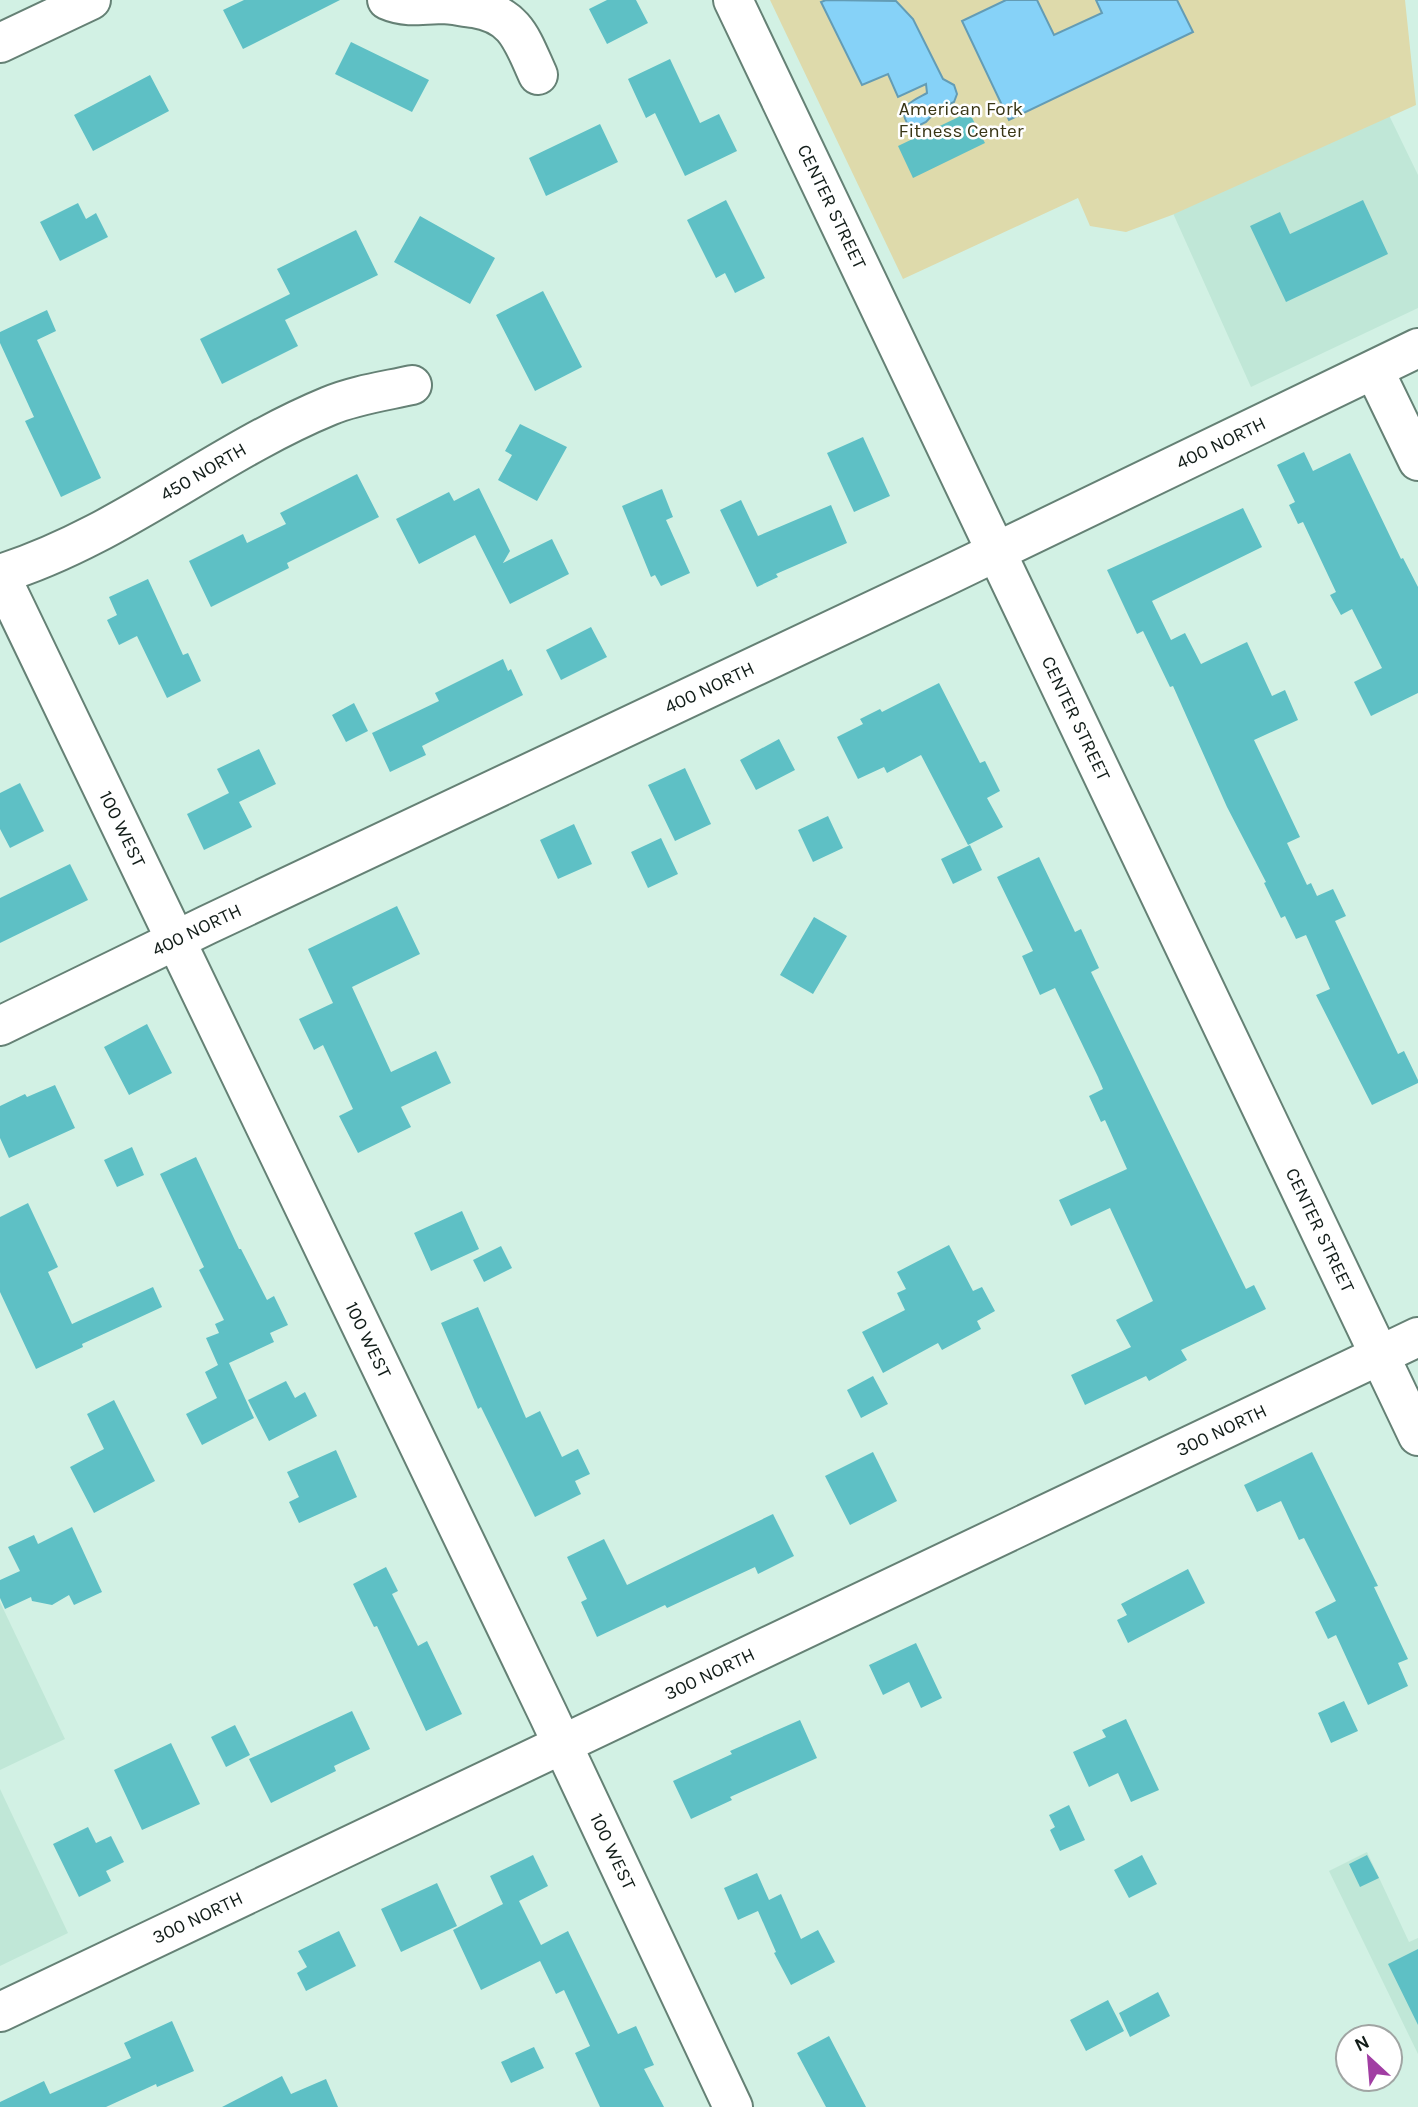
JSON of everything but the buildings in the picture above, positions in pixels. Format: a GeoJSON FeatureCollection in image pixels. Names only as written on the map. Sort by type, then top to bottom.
{"type":"FeatureCollection","features":[{"type":"Feature","properties":{"kind":"street"},"geometry":{"type":"LineString","coordinates":[[0,43],[91,0]]}},
{"type":"Feature","properties":{"kind":"street"},"geometry":{"type":"LineString","coordinates":[[387,0],[407,6],[453,5],[486,10],[500,16],[512,25],[522,39],[538,75]]}},
{"type":"Feature","properties":{"kind":"street","name":"CENTER STREET"},"geometry":{"type":"LineString","coordinates":[[733,0],[1418,1436]]}},
{"type":"Feature","properties":{"kind":"street","name":"400 NORTH"},"geometry":{"type":"LineString","coordinates":[[0,1026],[1418,348]]}},
{"type":"Feature","properties":{"kind":"street"},"geometry":{"type":"LineString","coordinates":[[1374,370],[1418,461]]}},
{"type":"Feature","properties":{"kind":"street","name":"450 NORTH"},"geometry":{"type":"LineString","coordinates":[[0,575],[34,564],[121,521],[242,449],[331,405],[412,385]]}},
{"type":"Feature","properties":{"kind":"street","name":"100 WEST"},"geometry":{"type":"LineString","coordinates":[[0,575],[733,2107]]}},
{"type":"Feature","properties":{"kind":"street","name":"300 NORTH"},"geometry":{"type":"LineString","coordinates":[[0,2012],[1418,1337]]}},
{"type":"Feature","properties":{"kind":"shaded area"},"geometry":{"type":"Polygon","coordinates":[[[1386,109],[1418,175],[1418,308],[1251,387],[1172,211],[1386,109]]]}},
{"type":"Feature","properties":{"kind":"shaded area"},"geometry":{"type":"Polygon","coordinates":[[[0,1602],[65,1739],[0,1770],[0,1602]]]}},
{"type":"Feature","properties":{"kind":"shaded area"},"geometry":{"type":"Polygon","coordinates":[[[0,1789],[68,1933],[0,1966],[0,1789]]]}},
{"type":"Feature","properties":{"kind":"shaded area"},"geometry":{"type":"Polygon","coordinates":[[[1367,1852],[1409,1942],[1418,1938],[1418,2054],[1404,2023],[1329,1871],[1367,1852]]]}},
{"type":"Feature","properties":{"kind":"green space","name":"American Fork Fitness Center"},"geometry":{"type":"Polygon","coordinates":[[[770,0],[1405,0],[1416,105],[1172,215],[1126,232],[1090,226],[1078,198],[903,279],[770,0]]]}},
{"type":"Feature","properties":{"kind":"water"},"geometry":{"type":"Polygon","coordinates":[[[1006,0],[1037,0],[1054,35],[1102,13],[1096,0],[1177,0],[1193,32],[1009,120],[962,21],[1006,0]]]}},
{"type":"Feature","properties":{"kind":"water"},"geometry":{"type":"Polygon","coordinates":[[[896,1],[913,19],[943,79],[954,85],[957,94],[954,102],[938,109],[926,122],[918,126],[907,123],[904,112],[908,104],[927,93],[926,84],[898,97],[888,74],[862,85],[821,2],[896,1]]]}}]}
